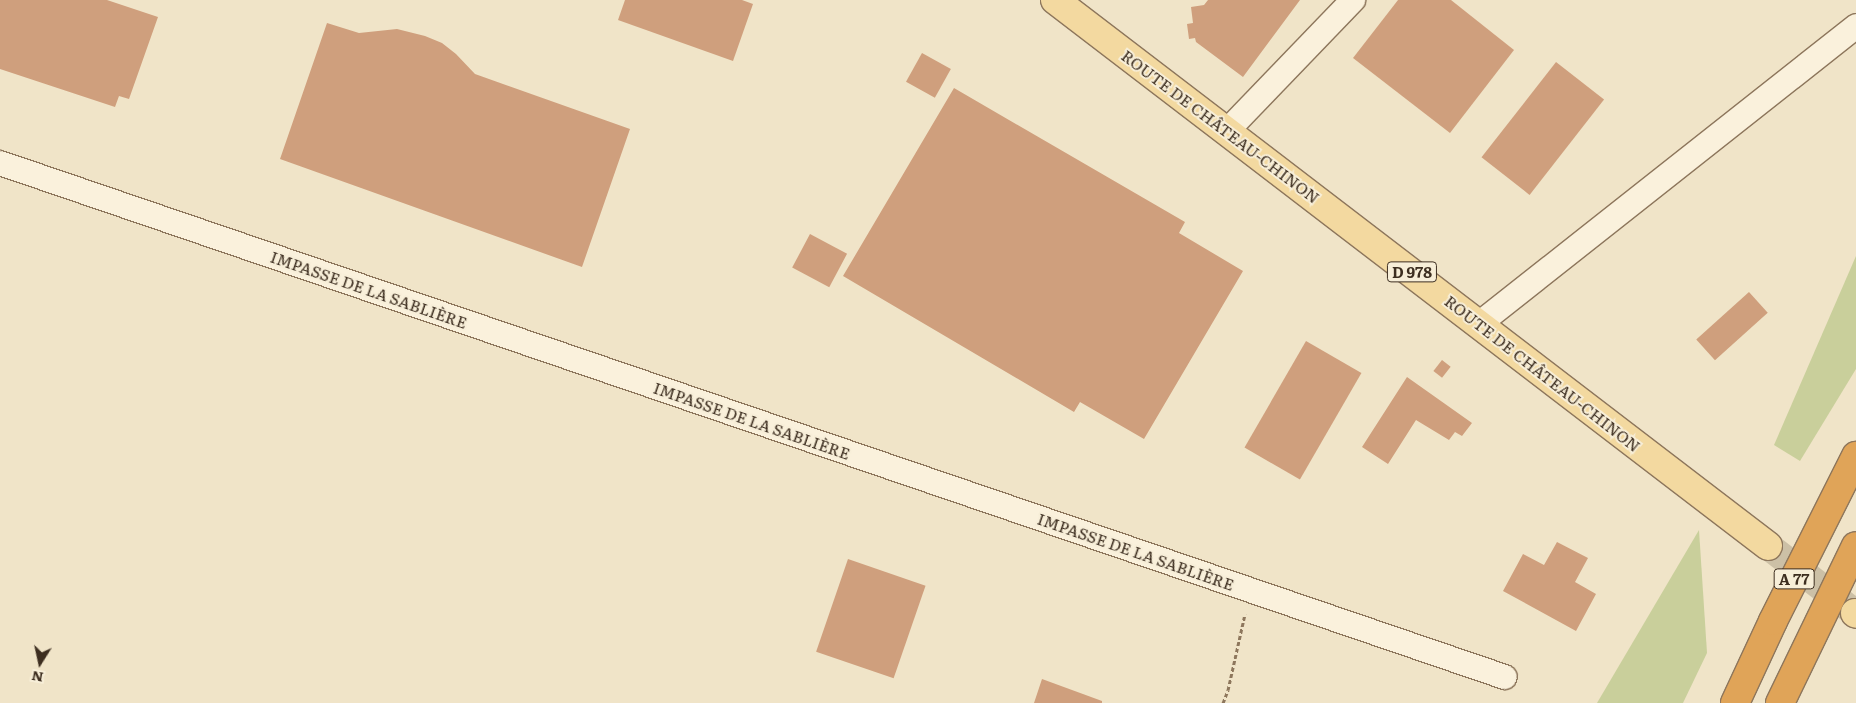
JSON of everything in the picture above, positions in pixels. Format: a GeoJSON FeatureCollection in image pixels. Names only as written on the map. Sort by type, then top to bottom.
{"type":"FeatureCollection","features":[{"type":"Feature","properties":{"kind":"highway","name":"A 77"},"geometry":{"type":"LineString","coordinates":[[1735,703],[1856,456]]}},
{"type":"Feature","properties":{"kind":"highway","name":"A 77"},"geometry":{"type":"LineString","coordinates":[[1780,703],[1856,546]]}},
{"type":"Feature","properties":{"kind":"main road","name":"ROUTE DE CHÂTEAU-CHINON"},"geometry":{"type":"LineString","coordinates":[[1055,0],[1768,546]]}},
{"type":"Feature","properties":{"kind":"street"},"geometry":{"type":"LineString","coordinates":[[1227,131],[1353,0]]}},
{"type":"Feature","properties":{"kind":"street"},"geometry":{"type":"LineString","coordinates":[[1479,324],[1856,26]]}},
{"type":"Feature","properties":{"kind":"street","name":"IMPASSE DE LA SABLIÈRE"},"geometry":{"type":"LineString","coordinates":[[0,163],[1505,677]]}},
{"type":"Feature","properties":{"kind":"path"},"geometry":{"type":"LineString","coordinates":[[1222,703],[1228,690],[1250,590]]}},
{"type":"Feature","properties":{"kind":"green space"},"geometry":{"type":"Polygon","coordinates":[[[1856,256],[1856,369],[1800,461],[1774,445],[1856,256]]]}},
{"type":"Feature","properties":{"kind":"green space"},"geometry":{"type":"Polygon","coordinates":[[[1699,530],[1707,653],[1683,703],[1597,703],[1699,530]]]}},
{"type":"Feature","properties":{"kind":"building"},"geometry":{"type":"Polygon","coordinates":[[[0,0],[107,0],[158,17],[129,99],[119,96],[115,107],[0,69],[0,0]]]}},
{"type":"Feature","properties":{"kind":"building"},"geometry":{"type":"Polygon","coordinates":[[[625,0],[742,0],[753,4],[733,61],[618,20],[625,0]]]}},
{"type":"Feature","properties":{"kind":"building"},"geometry":{"type":"Polygon","coordinates":[[[1208,0],[1300,0],[1243,77],[1196,42],[1195,38],[1189,39],[1187,24],[1193,23],[1191,7],[1204,5],[1208,0]]]}},
{"type":"Feature","properties":{"kind":"building"},"geometry":{"type":"Polygon","coordinates":[[[1398,0],[1451,0],[1514,50],[1450,133],[1353,58],[1398,0]]]}},
{"type":"Feature","properties":{"kind":"building"},"geometry":{"type":"Polygon","coordinates":[[[327,23],[359,33],[397,29],[425,36],[442,43],[456,54],[475,74],[630,129],[582,267],[280,159],[327,23]]]}},
{"type":"Feature","properties":{"kind":"building"},"geometry":{"type":"Polygon","coordinates":[[[922,53],[951,69],[935,98],[906,82],[922,53]]]}},
{"type":"Feature","properties":{"kind":"building"},"geometry":{"type":"Polygon","coordinates":[[[1556,62],[1604,100],[1530,195],[1482,157],[1556,62]]]}},
{"type":"Feature","properties":{"kind":"building"},"geometry":{"type":"Polygon","coordinates":[[[954,88],[1185,222],[1179,233],[1243,271],[1144,439],[1080,402],[1074,412],[843,276],[954,88]]]}},
{"type":"Feature","properties":{"kind":"building"},"geometry":{"type":"Polygon","coordinates":[[[810,234],[847,254],[829,287],[792,268],[810,234]]]}},
{"type":"Feature","properties":{"kind":"building"},"geometry":{"type":"Polygon","coordinates":[[[1749,292],[1768,313],[1715,360],[1696,340],[1749,292]]]}},
{"type":"Feature","properties":{"kind":"building"},"geometry":{"type":"Polygon","coordinates":[[[1306,341],[1361,373],[1300,480],[1244,448],[1306,341]]]}},
{"type":"Feature","properties":{"kind":"building"},"geometry":{"type":"Polygon","coordinates":[[[1442,360],[1451,367],[1442,378],[1433,371],[1442,360]]]}},
{"type":"Feature","properties":{"kind":"building"},"geometry":{"type":"Polygon","coordinates":[[[1407,377],[1472,423],[1462,436],[1455,432],[1449,440],[1416,420],[1388,464],[1362,447],[1407,377]]]}},
{"type":"Feature","properties":{"kind":"building"},"geometry":{"type":"Polygon","coordinates":[[[1557,542],[1588,558],[1575,582],[1596,594],[1576,631],[1503,591],[1523,554],[1544,565],[1557,542]]]}},
{"type":"Feature","properties":{"kind":"building"},"geometry":{"type":"Polygon","coordinates":[[[848,559],[926,586],[894,678],[816,652],[848,559]]]}},
{"type":"Feature","properties":{"kind":"building"},"geometry":{"type":"Polygon","coordinates":[[[1042,679],[1102,701],[1102,703],[1034,703],[1042,679]]]}},
{"type":"Feature","properties":{"kind":"tunnel"},"geometry":{"type":"LineString","coordinates":[[1768,546],[1850,609]]}}]}
